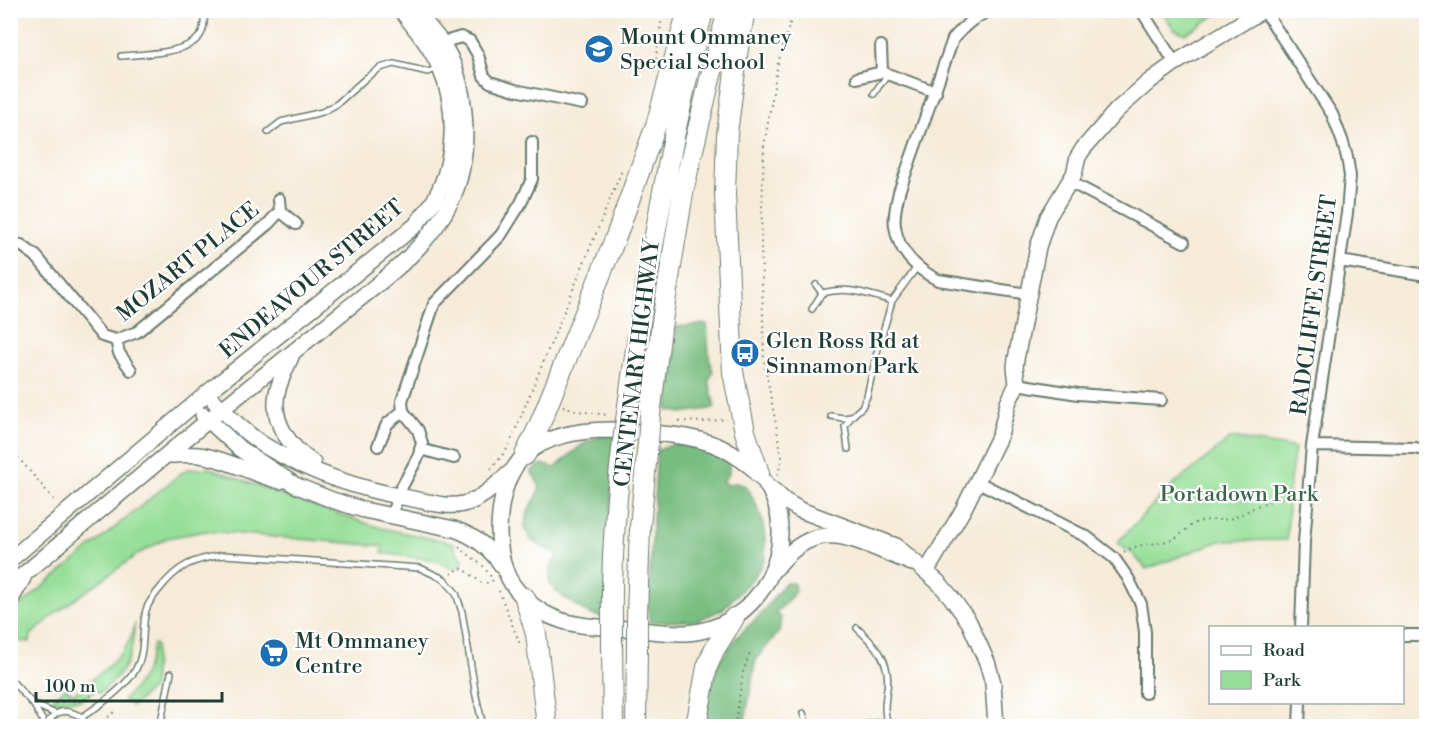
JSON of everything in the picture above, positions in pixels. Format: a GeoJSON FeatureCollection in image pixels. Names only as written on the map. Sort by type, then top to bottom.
{"type":"FeatureCollection","features":[{"type":"Feature","properties":{"kind":"highway"},"geometry":{"type":"LineString","coordinates":[[525,455],[617,234],[657,122],[688,10]]}},
{"type":"Feature","properties":{"kind":"highway","name":"CENTENARY HIGHWAY"},"geometry":{"type":"LineString","coordinates":[[613,726],[612,573],[623,441],[640,320],[659,215],[674,136],[703,10]]}},
{"type":"Feature","properties":{"kind":"highway","name":"CENTENARY HIGHWAY"},"geometry":{"type":"LineString","coordinates":[[636,726],[640,527],[650,415],[662,321],[684,187],[728,10]]}},
{"type":"Feature","properties":{"kind":"highway"},"geometry":{"type":"LineString","coordinates":[[745,10],[727,134],[725,195],[733,372],[745,432],[769,475]]}},
{"type":"Feature","properties":{"kind":"highway"},"geometry":{"type":"LineString","coordinates":[[525,598],[536,634],[547,726]]}},
{"type":"Feature","properties":{"kind":"highway"},"geometry":{"type":"LineString","coordinates":[[696,726],[707,667],[714,650],[734,618]]}},
{"type":"Feature","properties":{"kind":"main road","name":"ENDEAVOUR STREET"},"geometry":{"type":"LineString","coordinates":[[10,560],[206,394],[416,225],[434,200],[442,182],[450,150],[452,129],[448,88],[426,43],[401,10]]}},
{"type":"Feature","properties":{"kind":"main road","name":"ENDEAVOUR STREET"},"geometry":{"type":"LineString","coordinates":[[10,586],[209,420],[398,269],[429,237],[449,205],[460,173],[464,129],[463,107],[459,81],[451,62],[441,43],[415,10]]}},
{"type":"Feature","properties":{"kind":"main road"},"geometry":{"type":"LineString","coordinates":[[922,568],[963,510],[1000,435],[1008,403],[1017,384],[1016,359],[1038,247],[1048,216],[1070,182],[1078,157],[1117,110],[1150,81],[1175,63],[1263,10]]}},
{"type":"Feature","properties":{"kind":"main road"},"geometry":{"type":"LineString","coordinates":[[293,352],[276,395],[277,418],[282,432],[291,444],[307,459],[338,480]]}},
{"type":"Feature","properties":{"kind":"main road"},"geometry":{"type":"LineString","coordinates":[[206,394],[224,408],[246,432],[288,458],[338,480],[368,489],[443,504],[461,505],[477,499],[512,471],[525,455],[565,435],[611,430],[683,437],[716,445],[769,475],[792,506],[890,542],[900,548],[939,583],[969,622],[978,639],[993,683],[996,726]]}},
{"type":"Feature","properties":{"kind":"main road"},"geometry":{"type":"LineString","coordinates":[[193,405],[240,449],[295,485]]}},
{"type":"Feature","properties":{"kind":"main road"},"geometry":{"type":"LineString","coordinates":[[168,455],[208,456],[343,503],[392,517],[459,530],[485,546],[499,562],[500,576]]}},
{"type":"Feature","properties":{"kind":"main road"},"geometry":{"type":"LineString","coordinates":[[500,576],[499,524],[503,497],[512,471]]}},
{"type":"Feature","properties":{"kind":"main road"},"geometry":{"type":"LineString","coordinates":[[769,475],[780,525],[779,546],[773,572]]}},
{"type":"Feature","properties":{"kind":"main road"},"geometry":{"type":"LineString","coordinates":[[500,576],[513,584],[533,606],[546,614],[573,624],[694,633],[714,628],[734,618],[758,597],[785,556],[813,538],[831,535],[852,539],[922,568]]}},
{"type":"Feature","properties":{"kind":"main road"},"geometry":{"type":"LineString","coordinates":[[10,602],[24,575]]}},
{"type":"Feature","properties":{"kind":"street"},"geometry":{"type":"LineString","coordinates":[[992,10],[964,26],[953,39],[899,192],[895,210],[895,225],[904,251],[916,267],[926,274],[938,280],[1028,294]]}},
{"type":"Feature","properties":{"kind":"street"},"geometry":{"type":"LineString","coordinates":[[1141,10],[1175,63]]}},
{"type":"Feature","properties":{"kind":"street","name":"RADCLIFFE STREET"},"geometry":{"type":"LineString","coordinates":[[1263,10],[1332,114],[1347,158],[1349,186],[1347,213],[1312,446],[1307,498],[1301,626]]}},
{"type":"Feature","properties":{"kind":"street"},"geometry":{"type":"LineString","coordinates":[[441,43],[461,37],[470,41],[478,55],[484,76],[490,82],[515,90],[582,104]]}},
{"type":"Feature","properties":{"kind":"street"},"geometry":{"type":"LineString","coordinates":[[881,46],[886,73]]}},
{"type":"Feature","properties":{"kind":"street"},"geometry":{"type":"LineString","coordinates":[[857,78],[886,73],[936,92]]}},
{"type":"Feature","properties":{"kind":"street"},"geometry":{"type":"LineString","coordinates":[[392,517],[397,496],[419,455],[422,443],[418,430],[404,411],[402,401],[434,304],[501,235],[521,203],[532,179],[532,142]]}},
{"type":"Feature","properties":{"kind":"street"},"geometry":{"type":"LineString","coordinates":[[1070,182],[1184,242]]}},
{"type":"Feature","properties":{"kind":"street","name":"MOZART PLACE"},"geometry":{"type":"LineString","coordinates":[[10,244],[21,245],[36,256],[102,336],[116,340],[137,332],[268,224],[280,205],[296,225]]}},
{"type":"Feature","properties":{"kind":"street"},"geometry":{"type":"LineString","coordinates":[[1340,261],[1426,275]]}},
{"type":"Feature","properties":{"kind":"street","name":"MOZART PLACE"},"geometry":{"type":"LineString","coordinates":[[116,340],[119,353],[132,370]]}},
{"type":"Feature","properties":{"kind":"street"},"geometry":{"type":"LineString","coordinates":[[1017,384],[1078,394],[1161,400]]}},
{"type":"Feature","properties":{"kind":"street"},"geometry":{"type":"LineString","coordinates":[[378,446],[387,424],[404,411]]}},
{"type":"Feature","properties":{"kind":"street"},"geometry":{"type":"LineString","coordinates":[[1312,446],[1426,450]]}},
{"type":"Feature","properties":{"kind":"street"},"geometry":{"type":"LineString","coordinates":[[420,449],[454,458]]}},
{"type":"Feature","properties":{"kind":"street"},"geometry":{"type":"LineString","coordinates":[[978,482],[1087,537],[1114,558],[1128,578],[1141,604],[1145,693]]}},
{"type":"Feature","properties":{"kind":"street"},"geometry":{"type":"LineString","coordinates":[[1404,635],[1426,635]]}},
{"type":"Feature","properties":{"kind":"street"},"geometry":{"type":"LineString","coordinates":[[1299,726],[1300,704]]}},
{"type":"Feature","properties":{"kind":"lane"},"geometry":{"type":"LineString","coordinates":[[121,56],[180,50],[192,44],[202,34],[205,10]]}},
{"type":"Feature","properties":{"kind":"lane"},"geometry":{"type":"LineString","coordinates":[[268,132],[281,122],[322,112],[337,104],[366,78],[380,69],[394,64],[428,72],[440,68]]}},
{"type":"Feature","properties":{"kind":"lane"},"geometry":{"type":"LineString","coordinates":[[874,94],[886,73]]}},
{"type":"Feature","properties":{"kind":"lane"},"geometry":{"type":"LineString","coordinates":[[848,449],[844,426],[862,407],[867,396],[892,301],[916,267]]}},
{"type":"Feature","properties":{"kind":"lane"},"geometry":{"type":"LineString","coordinates":[[816,285],[822,293]]}},
{"type":"Feature","properties":{"kind":"lane"},"geometry":{"type":"LineString","coordinates":[[812,309],[822,293],[833,290],[851,290],[892,301]]}},
{"type":"Feature","properties":{"kind":"lane"},"geometry":{"type":"LineString","coordinates":[[831,416],[851,417]]}},
{"type":"Feature","properties":{"kind":"lane"},"geometry":{"type":"LineString","coordinates":[[82,717],[121,687],[137,668],[144,643],[146,610],[166,580],[180,567],[202,558],[224,555],[420,568],[444,579],[456,593],[462,612],[483,726]]}},
{"type":"Feature","properties":{"kind":"lane"},"geometry":{"type":"LineString","coordinates":[[857,628],[883,656],[888,670],[884,707],[888,724],[859,726]]}},
{"type":"Feature","properties":{"kind":"lane"},"geometry":{"type":"LineString","coordinates":[[160,726],[171,673]]}},
{"type":"Feature","properties":{"kind":"lane"},"geometry":{"type":"LineString","coordinates":[[10,679],[33,704],[46,726],[56,714],[69,711],[82,717],[86,726]]}},
{"type":"Feature","properties":{"kind":"lane"},"geometry":{"type":"LineString","coordinates":[[33,704],[56,714]]}},
{"type":"Feature","properties":{"kind":"lane"},"geometry":{"type":"LineString","coordinates":[[803,713],[807,726]]}},
{"type":"Feature","properties":{"kind":"path"},"geometry":{"type":"LineString","coordinates":[[652,80],[663,10]]}},
{"type":"Feature","properties":{"kind":"path"},"geometry":{"type":"LineString","coordinates":[[769,475],[782,457],[764,360],[761,241],[764,146],[778,63],[794,10]]}},
{"type":"Feature","properties":{"kind":"path"},"geometry":{"type":"LineString","coordinates":[[491,470],[508,448],[624,164]]}},
{"type":"Feature","properties":{"kind":"path"},"geometry":{"type":"LineString","coordinates":[[10,448],[56,502]]}},
{"type":"Feature","properties":{"kind":"path"},"geometry":{"type":"LineString","coordinates":[[1114,558],[1132,547],[1175,539],[1185,529],[1196,523],[1234,518],[1280,498],[1307,498]]}},
{"type":"Feature","properties":{"kind":"path"},"geometry":{"type":"LineString","coordinates":[[459,530],[459,547],[500,576],[512,625]]}},
{"type":"Feature","properties":{"kind":"path"},"geometry":{"type":"LineString","coordinates":[[444,579],[460,568],[484,584],[500,576]]}},
{"type":"Feature","properties":{"kind":"path"},"geometry":{"type":"LineString","coordinates":[[735,726],[743,672],[750,653]]}},
{"type":"Feature","properties":{"kind":"path"},"geometry":{"type":"LineString","coordinates":[[48,704],[82,701],[96,692],[113,713],[100,726]]}},
{"type":"Feature","properties":{"kind":"green space"},"geometry":{"type":"Polygon","coordinates":[[[1161,11],[1214,11],[1216,15],[1185,34],[1174,29],[1161,11]]]}},
{"type":"Feature","properties":{"kind":"green space"},"geometry":{"type":"Polygon","coordinates":[[[707,324],[709,356],[713,373],[709,380],[715,408],[681,413],[667,410],[676,327],[707,324]]]}},
{"type":"Feature","properties":{"kind":"green space"},"geometry":{"type":"Polygon","coordinates":[[[602,436],[615,436],[605,618],[589,614],[563,597],[550,585],[550,569],[557,555],[532,541],[524,528],[529,509],[540,487],[531,471],[542,464],[555,468],[581,446],[602,436]]]}},
{"type":"Feature","properties":{"kind":"green space","name":"Portadown Park"},"geometry":{"type":"Polygon","coordinates":[[[1231,438],[1295,448],[1289,487],[1287,540],[1220,541],[1146,569],[1133,554],[1117,543],[1167,490],[1231,438]]]}},
{"type":"Feature","properties":{"kind":"green space"},"geometry":{"type":"Polygon","coordinates":[[[675,444],[704,450],[729,464],[729,474],[722,482],[728,485],[736,483],[746,486],[754,500],[762,518],[765,559],[754,577],[723,609],[696,621],[649,622],[657,450],[675,444]]]}},
{"type":"Feature","properties":{"kind":"green space"},"geometry":{"type":"Polygon","coordinates":[[[210,468],[284,496],[381,528],[454,543],[456,552],[463,557],[462,566],[453,569],[434,560],[382,553],[383,546],[206,531],[167,538],[138,554],[56,613],[31,635],[30,642],[15,641],[12,659],[10,655],[11,617],[16,609],[181,473],[188,469],[210,468]]]}},
{"type":"Feature","properties":{"kind":"green space"},"geometry":{"type":"Polygon","coordinates":[[[785,583],[794,583],[795,591],[775,613],[781,617],[779,632],[756,659],[744,726],[703,726],[716,666],[736,638],[761,614],[785,583]]]}},
{"type":"Feature","properties":{"kind":"green space"},"geometry":{"type":"Polygon","coordinates":[[[135,623],[130,655],[122,670],[109,685],[100,693],[96,690],[81,700],[49,703],[66,687],[73,694],[112,663],[127,645],[135,623]]]}},
{"type":"Feature","properties":{"kind":"green space"},"geometry":{"type":"Polygon","coordinates":[[[153,644],[156,645],[153,687],[132,707],[124,699],[143,674],[153,644]]]}},
{"type":"Feature","properties":{"kind":"place","name":"Mount Ommaney Special School"},"geometry":{"type":"Point","coordinates":[599,49]}},
{"type":"Feature","properties":{"kind":"place","name":"Glen Ross Rd at Sinnamon Park"},"geometry":{"type":"Point","coordinates":[745,353]}},
{"type":"Feature","properties":{"kind":"place","name":"Mt Ommaney Centre"},"geometry":{"type":"Point","coordinates":[274,653]}}]}
